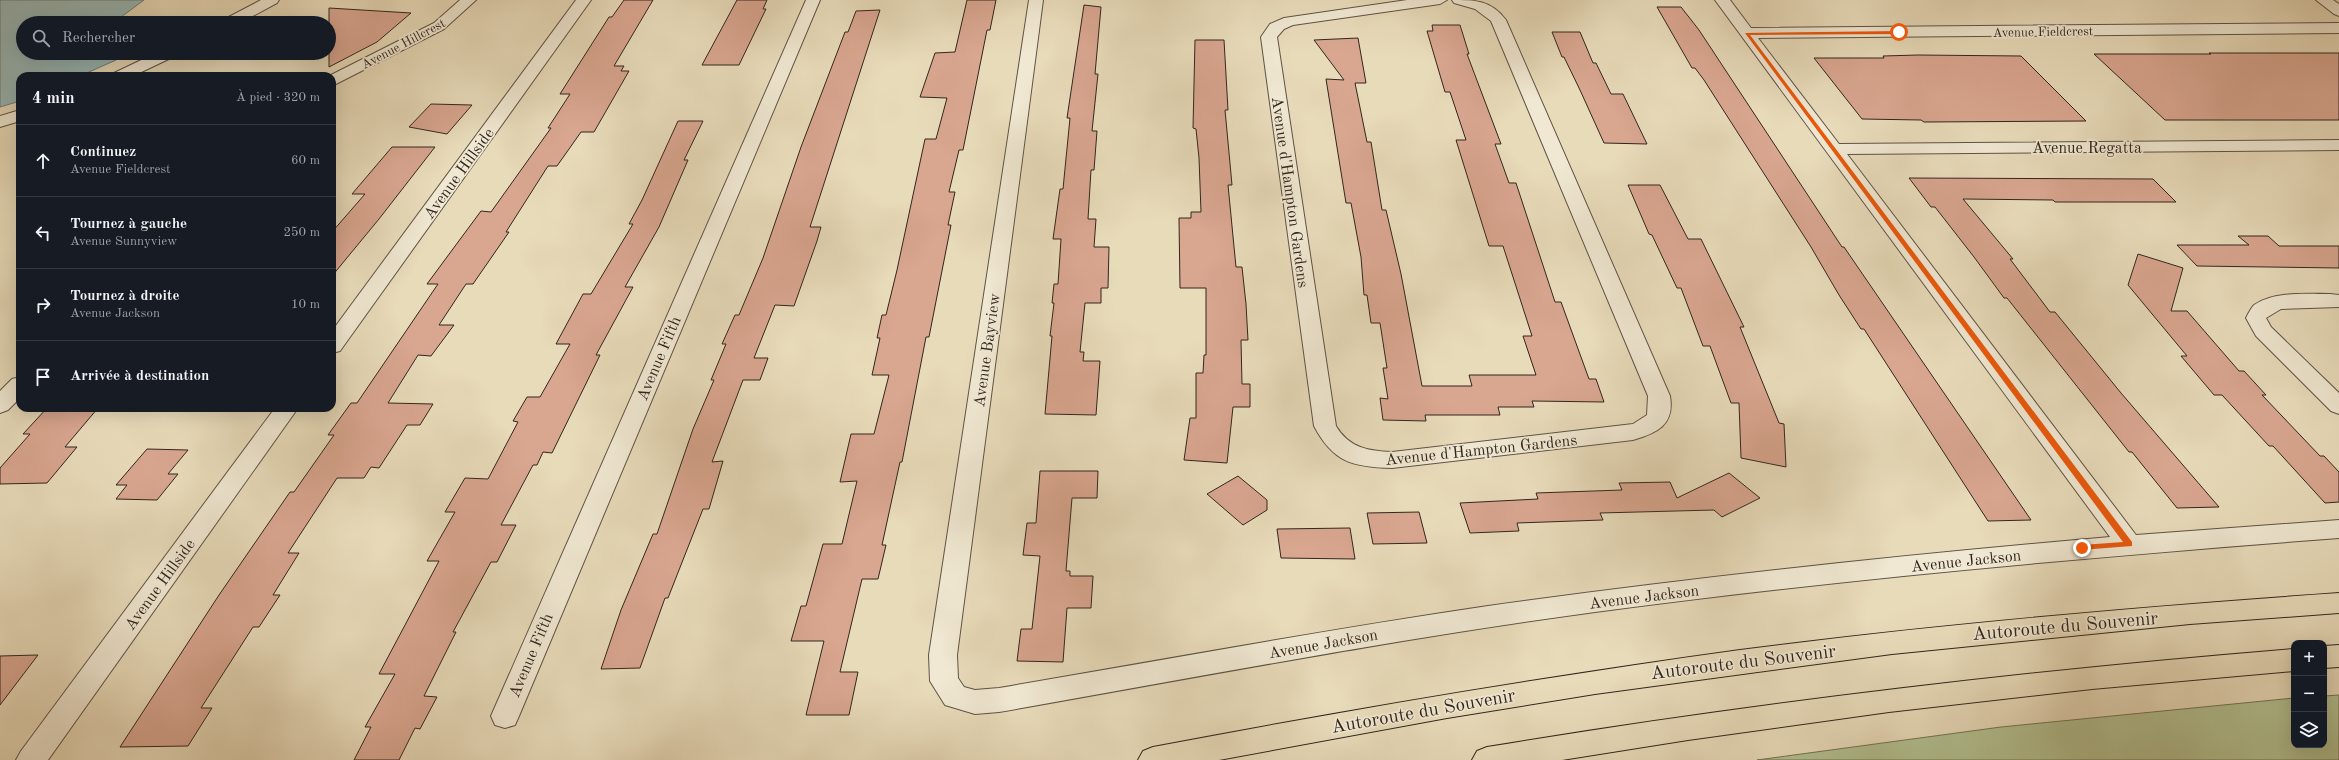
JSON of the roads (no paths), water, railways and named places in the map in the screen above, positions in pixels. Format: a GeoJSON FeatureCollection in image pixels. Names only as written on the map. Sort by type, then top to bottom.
{"type":"FeatureCollection","features":[{"type":"Feature","properties":{"kind":"highway","name":"Autoroute du Souvenir"},"geometry":{"type":"LineString","coordinates":[[1153,760],[1259,738],[1540,689],[1801,653],[2124,619],[2339,603]]}},
{"type":"Feature","properties":{"kind":"highway"},"geometry":{"type":"LineString","coordinates":[[2327,657],[2339,656]]}},
{"type":"Feature","properties":{"kind":"highway"},"geometry":{"type":"LineString","coordinates":[[1487,760],[1669,731],[1828,708],[1992,688],[2291,660]]}},
{"type":"Feature","properties":{"kind":"street"},"geometry":{"type":"LineString","coordinates":[[241,16],[272,0]]}},
{"type":"Feature","properties":{"kind":"street","name":"Avenue Hillcrest"},"geometry":{"type":"LineString","coordinates":[[336,79],[433,30],[448,20],[469,0]]}},
{"type":"Feature","properties":{"kind":"street","name":"Avenue Hillside"},"geometry":{"type":"LineString","coordinates":[[336,341],[584,0]]}},
{"type":"Feature","properties":{"kind":"street","name":"Avenue Fifth"},"geometry":{"type":"LineString","coordinates":[[505,716],[813,0]]}},
{"type":"Feature","properties":{"kind":"street","name":"Avenue Bayview"},"geometry":{"type":"LineString","coordinates":[[955,697],[944,681],[943,655],[1036,0]]}},
{"type":"Feature","properties":{"kind":"street","name":"Avenue d'Hampton Gardens"},"geometry":{"type":"LineString","coordinates":[[1440,0],[1379,4],[1285,22],[1275,28],[1269,37],[1325,426],[1337,446],[1354,455],[1375,460],[1392,460],[1633,432],[1646,429],[1656,422],[1659,415],[1661,406],[1659,396],[1498,20],[1495,14],[1483,6],[1459,0]]}},
{"type":"Feature","properties":{"kind":"street"},"geometry":{"type":"LineString","coordinates":[[1722,0],[2129,544]]}},
{"type":"Feature","properties":{"kind":"street"},"geometry":{"type":"LineString","coordinates":[[2323,0],[2339,11]]}},
{"type":"Feature","properties":{"kind":"street","name":"Avenue Fieldcrest"},"geometry":{"type":"LineString","coordinates":[[1747,33],[2339,28]]}},
{"type":"Feature","properties":{"kind":"street"},"geometry":{"type":"LineString","coordinates":[[129,72],[154,60]]}},
{"type":"Feature","properties":{"kind":"street"},"geometry":{"type":"LineString","coordinates":[[0,122],[16,116]]}},
{"type":"Feature","properties":{"kind":"street","name":"Avenue Regatta"},"geometry":{"type":"LineString","coordinates":[[1834,150],[2339,145]]}},
{"type":"Feature","properties":{"kind":"street"},"geometry":{"type":"LineString","coordinates":[[2339,301],[2298,301],[2272,305],[2258,313],[2256,318],[2263,331],[2339,406]]}},
{"type":"Feature","properties":{"kind":"street"},"geometry":{"type":"LineString","coordinates":[[0,405],[16,388]]}},
{"type":"Feature","properties":{"kind":"street","name":"Avenue Hillside"},"geometry":{"type":"LineString","coordinates":[[30,760],[284,412]]}},
{"type":"Feature","properties":{"kind":"street","name":"Avenue Jackson"},"geometry":{"type":"LineString","coordinates":[[955,697],[975,702],[999,700],[1324,643],[1488,617],[1799,576],[2129,544],[2339,529]]}},
{"type":"Feature","properties":{"kind":"water"},"geometry":{"type":"Polygon","coordinates":[[[0,0],[144,0],[122,16],[16,16],[16,60],[116,60],[89,72],[16,72],[16,102],[0,107],[0,0]]]}}]}
